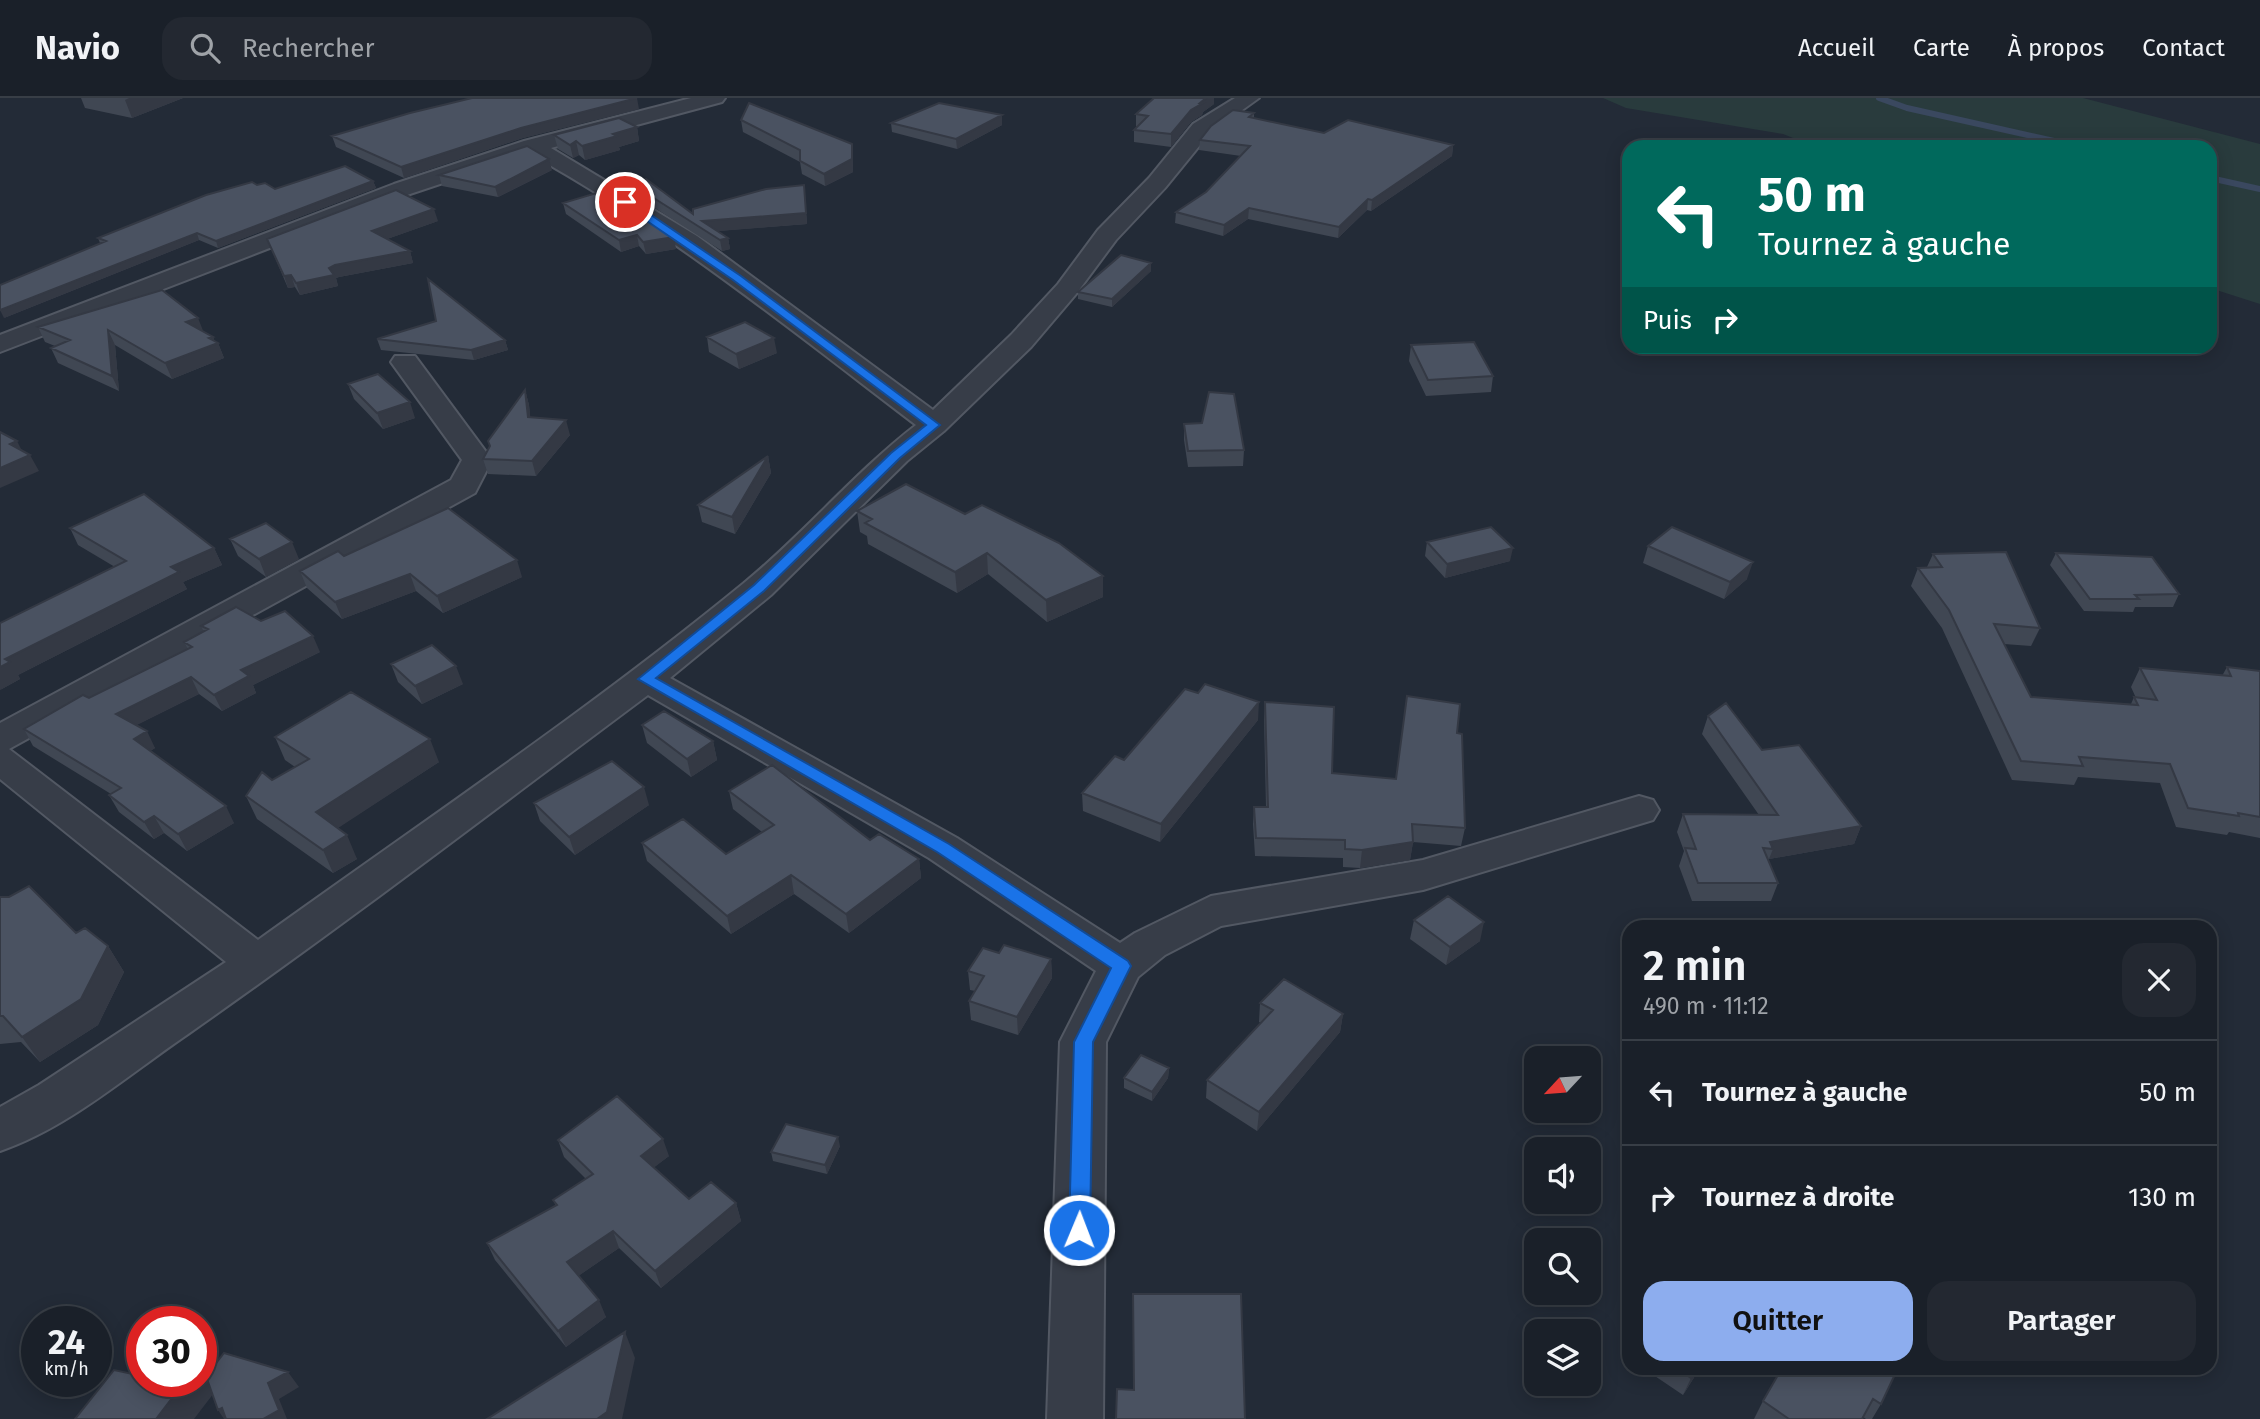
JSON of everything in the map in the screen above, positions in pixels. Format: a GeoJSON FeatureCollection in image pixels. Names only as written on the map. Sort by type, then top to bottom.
{"type":"FeatureCollection","features":[{"type":"Feature","properties":{"kind":"street"},"geometry":{"type":"LineString","coordinates":[[0,344],[402,189],[532,146],[715,98]]}},
{"type":"Feature","properties":{"kind":"street"},"geometry":{"type":"LineString","coordinates":[[0,1130],[56,1099],[257,963],[646,679],[759,588],[896,455],[934,425],[1021,341],[1067,289],[1107,235],[1157,183],[1201,129],[1249,98]]}},
{"type":"Feature","properties":{"kind":"street"},"geometry":{"type":"LineString","coordinates":[[532,146],[563,162],[716,263],[934,425]]}},
{"type":"Feature","properties":{"kind":"street"},"geometry":{"type":"LineString","coordinates":[[0,739],[464,486],[477,460],[405,362]]}},
{"type":"Feature","properties":{"kind":"street"},"geometry":{"type":"LineString","coordinates":[[646,679],[943,848],[1121,966]]}},
{"type":"Feature","properties":{"kind":"street"},"geometry":{"type":"LineString","coordinates":[[0,759],[257,963]]}},
{"type":"Feature","properties":{"kind":"street"},"geometry":{"type":"LineString","coordinates":[[1075,1419],[1083,1042],[1121,966],[1150,944],[1211,912],[1423,875],[1639,810]]}},
{"type":"Feature","properties":{"kind":"shaded area"},"geometry":{"type":"Polygon","coordinates":[[[1603,98],[2083,98],[2260,144],[2260,304],[2217,290],[2217,140],[1798,140],[1783,134],[1626,108],[1603,98]]]}},
{"type":"Feature","properties":{"kind":"building"},"geometry":{"type":"Polygon","coordinates":[[[472,98],[637,98],[521,128],[401,167],[332,136],[472,98]]]}},
{"type":"Feature","properties":{"kind":"building"},"geometry":{"type":"Polygon","coordinates":[[[1154,98],[1206,98],[1191,110],[1171,134],[1134,130],[1148,116],[1136,114],[1154,98]]]}},
{"type":"Feature","properties":{"kind":"building"},"geometry":{"type":"Polygon","coordinates":[[[749,103],[852,144],[852,159],[824,174],[800,161],[800,150],[741,120],[749,103]]]}},
{"type":"Feature","properties":{"kind":"building"},"geometry":{"type":"Polygon","coordinates":[[[939,103],[1002,115],[956,139],[891,123],[939,103]]]}},
{"type":"Feature","properties":{"kind":"building"},"geometry":{"type":"Polygon","coordinates":[[[1233,110],[1254,113],[1249,117],[1324,133],[1348,120],[1453,145],[1372,200],[1368,199],[1339,227],[1249,208],[1224,225],[1176,212],[1206,192],[1250,146],[1200,140],[1211,126],[1233,110]]]}},
{"type":"Feature","properties":{"kind":"building"},"geometry":{"type":"Polygon","coordinates":[[[619,118],[637,127],[582,146],[576,141],[570,145],[554,135],[619,118]]]}},
{"type":"Feature","properties":{"kind":"building"},"geometry":{"type":"Polygon","coordinates":[[[527,146],[549,159],[495,187],[439,175],[527,146]]]}},
{"type":"Feature","properties":{"kind":"building"},"geometry":{"type":"Polygon","coordinates":[[[345,166],[373,181],[216,241],[197,233],[0,310],[0,285],[106,241],[98,238],[206,195],[252,182],[257,185],[265,183],[275,189],[345,166]]]}},
{"type":"Feature","properties":{"kind":"building"},"geometry":{"type":"Polygon","coordinates":[[[646,179],[693,214],[693,209],[766,189],[804,185],[806,213],[702,221],[728,238],[720,240],[630,183],[646,179]]]}},
{"type":"Feature","properties":{"kind":"building"},"geometry":{"type":"Polygon","coordinates":[[[396,190],[434,209],[372,231],[410,251],[335,265],[329,268],[334,275],[296,283],[291,275],[284,276],[267,239],[396,190]]]}},
{"type":"Feature","properties":{"kind":"building"},"geometry":{"type":"Polygon","coordinates":[[[603,191],[674,237],[643,242],[637,235],[619,240],[563,203],[603,191]]]}},
{"type":"Feature","properties":{"kind":"building"},"geometry":{"type":"Polygon","coordinates":[[[1121,255],[1151,263],[1112,299],[1078,292],[1121,255]]]}},
{"type":"Feature","properties":{"kind":"building"},"geometry":{"type":"Polygon","coordinates":[[[428,279],[505,340],[471,350],[377,339],[436,321],[428,279]]]}},
{"type":"Feature","properties":{"kind":"building"},"geometry":{"type":"Polygon","coordinates":[[[162,290],[198,318],[186,322],[213,337],[209,338],[218,343],[165,363],[108,330],[112,376],[51,348],[70,340],[38,327],[162,290]]]}},
{"type":"Feature","properties":{"kind":"building"},"geometry":{"type":"Polygon","coordinates":[[[745,322],[774,338],[736,354],[707,337],[745,322]]]}},
{"type":"Feature","properties":{"kind":"building"},"geometry":{"type":"Polygon","coordinates":[[[1474,342],[1493,376],[1428,380],[1411,345],[1474,342]]]}},
{"type":"Feature","properties":{"kind":"building"},"geometry":{"type":"Polygon","coordinates":[[[378,374],[410,402],[377,413],[348,384],[378,374]]]}},
{"type":"Feature","properties":{"kind":"building"},"geometry":{"type":"Polygon","coordinates":[[[525,390],[528,417],[566,420],[532,461],[483,459],[490,446],[488,441],[525,390]]]}},
{"type":"Feature","properties":{"kind":"building"},"geometry":{"type":"Polygon","coordinates":[[[1209,392],[1234,394],[1244,450],[1188,451],[1184,424],[1202,423],[1209,392]]]}},
{"type":"Feature","properties":{"kind":"building"},"geometry":{"type":"Polygon","coordinates":[[[0,432],[17,441],[10,444],[30,455],[0,468],[0,432]]]}},
{"type":"Feature","properties":{"kind":"building"},"geometry":{"type":"Polygon","coordinates":[[[768,456],[732,517],[698,505],[768,456]]]}},
{"type":"Feature","properties":{"kind":"building"},"geometry":{"type":"Polygon","coordinates":[[[906,484],[965,514],[982,505],[1059,543],[1103,576],[1046,600],[987,553],[955,572],[865,523],[872,519],[857,511],[906,484]]]}},
{"type":"Feature","properties":{"kind":"building"},"geometry":{"type":"Polygon","coordinates":[[[144,494],[214,548],[171,567],[179,572],[5,659],[10,662],[0,667],[0,623],[126,561],[70,528],[144,494]]]}},
{"type":"Feature","properties":{"kind":"building"},"geometry":{"type":"Polygon","coordinates":[[[448,508],[517,560],[437,596],[410,574],[335,602],[300,571],[338,551],[344,556],[448,508]]]}},
{"type":"Feature","properties":{"kind":"building"},"geometry":{"type":"Polygon","coordinates":[[[266,523],[292,542],[259,559],[230,539],[266,523]]]}},
{"type":"Feature","properties":{"kind":"building"},"geometry":{"type":"Polygon","coordinates":[[[1491,527],[1513,548],[1447,564],[1427,542],[1491,527]]]}},
{"type":"Feature","properties":{"kind":"building"},"geometry":{"type":"Polygon","coordinates":[[[1672,527],[1753,562],[1730,582],[1648,546],[1672,527]]]}},
{"type":"Feature","properties":{"kind":"building"},"geometry":{"type":"Polygon","coordinates":[[[2006,552],[2040,628],[1994,624],[2031,697],[2138,705],[2134,697],[2157,700],[2140,668],[2231,676],[2227,667],[2260,671],[2260,817],[2188,808],[2170,764],[2079,757],[2083,766],[2021,761],[1949,610],[1918,568],[1942,567],[1933,554],[2006,552]]]}},
{"type":"Feature","properties":{"kind":"building"},"geometry":{"type":"Polygon","coordinates":[[[2056,553],[2152,557],[2179,594],[2135,595],[2139,599],[2090,599],[2056,553]]]}},
{"type":"Feature","properties":{"kind":"building"},"geometry":{"type":"Polygon","coordinates":[[[236,607],[261,621],[285,611],[313,636],[241,670],[249,676],[214,695],[191,677],[116,714],[147,731],[134,739],[226,806],[178,834],[154,816],[144,822],[109,795],[121,788],[24,729],[83,695],[89,698],[192,647],[184,642],[208,629],[201,626],[236,607]]]}},
{"type":"Feature","properties":{"kind":"building"},"geometry":{"type":"Polygon","coordinates":[[[432,645],[456,666],[415,686],[391,664],[432,645]]]}},
{"type":"Feature","properties":{"kind":"building"},"geometry":{"type":"Polygon","coordinates":[[[1205,684],[1259,702],[1161,824],[1082,793],[1115,756],[1124,760],[1185,689],[1198,693],[1205,684]]]}},
{"type":"Feature","properties":{"kind":"building"},"geometry":{"type":"Polygon","coordinates":[[[351,692],[430,739],[316,812],[347,835],[323,850],[246,796],[262,772],[272,780],[309,759],[275,737],[351,692]]]}},
{"type":"Feature","properties":{"kind":"building"},"geometry":{"type":"Polygon","coordinates":[[[1407,696],[1460,704],[1457,733],[1462,734],[1465,828],[1412,824],[1413,842],[1362,850],[1345,849],[1345,840],[1256,838],[1254,807],[1268,807],[1265,702],[1334,707],[1332,773],[1396,779],[1407,696]]]}},
{"type":"Feature","properties":{"kind":"building"},"geometry":{"type":"Polygon","coordinates":[[[1726,703],[1762,750],[1799,745],[1861,826],[1770,842],[1773,849],[1763,848],[1778,883],[1698,883],[1685,848],[1696,849],[1683,814],[1778,815],[1708,716],[1726,703]]]}},
{"type":"Feature","properties":{"kind":"building"},"geometry":{"type":"Polygon","coordinates":[[[664,711],[713,741],[687,759],[642,725],[664,711]]]}},
{"type":"Feature","properties":{"kind":"building"},"geometry":{"type":"Polygon","coordinates":[[[612,761],[644,787],[569,837],[534,803],[612,761]]]}},
{"type":"Feature","properties":{"kind":"building"},"geometry":{"type":"Polygon","coordinates":[[[772,765],[870,840],[879,834],[919,859],[846,914],[791,875],[727,916],[642,843],[683,819],[726,854],[774,825],[729,791],[772,765]]]}},
{"type":"Feature","properties":{"kind":"building"},"geometry":{"type":"Polygon","coordinates":[[[29,886],[76,933],[85,928],[108,946],[81,999],[22,1037],[0,1016],[0,897],[9,897],[29,886]]]}},
{"type":"Feature","properties":{"kind":"building"},"geometry":{"type":"Polygon","coordinates":[[[1448,896],[1484,922],[1450,947],[1414,920],[1448,896]]]}},
{"type":"Feature","properties":{"kind":"building"},"geometry":{"type":"Polygon","coordinates":[[[1004,945],[1051,959],[1017,1017],[969,1001],[984,976],[968,971],[983,948],[999,953],[1004,945]]]}},
{"type":"Feature","properties":{"kind":"building"},"geometry":{"type":"Polygon","coordinates":[[[1284,979],[1343,1014],[1259,1112],[1207,1080],[1273,1010],[1260,1003],[1284,979]]]}},
{"type":"Feature","properties":{"kind":"building"},"geometry":{"type":"Polygon","coordinates":[[[1141,1055],[1169,1068],[1152,1092],[1124,1078],[1141,1055]]]}},
{"type":"Feature","properties":{"kind":"building"},"geometry":{"type":"Polygon","coordinates":[[[617,1096],[663,1139],[641,1156],[689,1199],[711,1182],[736,1203],[655,1271],[613,1231],[567,1262],[599,1300],[558,1331],[487,1243],[557,1205],[553,1200],[593,1174],[558,1140],[617,1096]]]}},
{"type":"Feature","properties":{"kind":"building"},"geometry":{"type":"Polygon","coordinates":[[[786,1124],[838,1137],[825,1165],[771,1152],[786,1124]]]}},
{"type":"Feature","properties":{"kind":"building"},"geometry":{"type":"Polygon","coordinates":[[[1133,1294],[1241,1294],[1245,1419],[1116,1419],[1117,1389],[1134,1390],[1133,1294]]]}},
{"type":"Feature","properties":{"kind":"building"},"geometry":{"type":"Polygon","coordinates":[[[625,1332],[607,1412],[597,1419],[487,1419],[625,1332]]]}},
{"type":"Feature","properties":{"kind":"building"},"geometry":{"type":"Polygon","coordinates":[[[224,1353],[288,1372],[268,1383],[279,1410],[263,1419],[226,1419],[222,1408],[218,1410],[213,1397],[217,1397],[217,1362],[224,1353]]]}},
{"type":"Feature","properties":{"kind":"building"},"geometry":{"type":"Polygon","coordinates":[[[114,1370],[126,1373],[126,1397],[173,1397],[156,1419],[75,1419],[93,1397],[112,1397],[114,1370]]]}},
{"type":"Feature","properties":{"kind":"building"},"geometry":{"type":"Polygon","coordinates":[[[1778,1375],[1895,1375],[1881,1404],[1873,1399],[1862,1419],[1789,1419],[1763,1401],[1778,1375]]]}},
{"type":"Feature","properties":{"kind":"waterway"},"geometry":{"type":"LineString","coordinates":[[1879,98],[1907,108],[2050,140]]}},
{"type":"Feature","properties":{"kind":"waterway"},"geometry":{"type":"LineString","coordinates":[[2217,180],[2260,189]]}},
{"type":"Feature","properties":{"kind":"route"},"geometry":{"type":"LineString","coordinates":[[625,202],[737,278],[934,425],[896,455],[759,588],[646,679],[943,848],[1121,966],[1083,1042],[1079,1230]]}}]}
